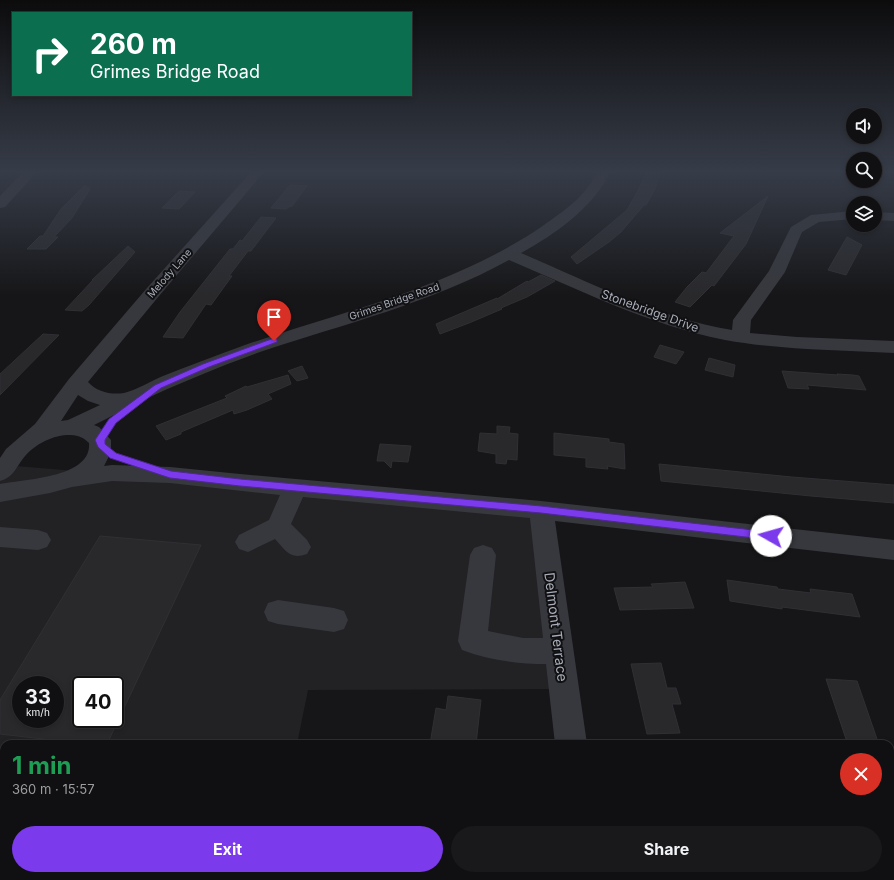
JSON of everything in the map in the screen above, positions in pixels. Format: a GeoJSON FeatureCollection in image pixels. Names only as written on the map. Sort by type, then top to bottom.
{"type":"FeatureCollection","features":[{"type":"Feature","properties":{"kind":"street","name":"Melody Lane"},"geometry":{"type":"LineString","coordinates":[[32,439],[50,423],[68,393],[82,381],[153,292],[222,213]]}},
{"type":"Feature","properties":{"kind":"street","name":"Grimes Bridge Road"},"geometry":{"type":"LineString","coordinates":[[86,433],[98,416],[129,399],[206,365],[259,345],[419,294],[467,275],[509,254],[550,229],[570,213]]}},
{"type":"Feature","properties":{"kind":"street"},"geometry":{"type":"LineString","coordinates":[[740,337],[742,320],[777,272],[796,230],[807,222],[816,218],[846,216]]}},
{"type":"Feature","properties":{"kind":"street"},"geometry":{"type":"LineString","coordinates":[[882,216],[894,217]]}},
{"type":"Feature","properties":{"kind":"street","name":"Stonebridge Drive"},"geometry":{"type":"LineString","coordinates":[[509,254],[663,318],[701,329],[740,337],[788,342],[894,347]]}},
{"type":"Feature","properties":{"kind":"street","name":"Melody Lane"},"geometry":{"type":"LineString","coordinates":[[82,381],[74,398],[72,414],[86,433]]}},
{"type":"Feature","properties":{"kind":"street"},"geometry":{"type":"LineString","coordinates":[[82,381],[87,393],[98,398],[112,400],[129,399]]}},
{"type":"Feature","properties":{"kind":"street","name":"Grimes Bridge Road"},"geometry":{"type":"LineString","coordinates":[[86,433],[98,456],[90,467],[71,479],[60,484],[37,487],[3,471],[13,455],[32,439],[56,429],[86,433],[108,427],[120,414],[158,386]]}},
{"type":"Feature","properties":{"kind":"street"},"geometry":{"type":"LineString","coordinates":[[86,433],[118,458],[170,474]]}},
{"type":"Feature","properties":{"kind":"street"},"geometry":{"type":"LineString","coordinates":[[71,479],[112,472],[170,474],[295,488],[541,510],[894,550]]}},
{"type":"Feature","properties":{"kind":"street"},"geometry":{"type":"LineString","coordinates":[[248,542],[278,526],[295,488]]}},
{"type":"Feature","properties":{"kind":"street","name":"Delmont Terrace"},"geometry":{"type":"LineString","coordinates":[[541,510],[570,740]]}},
{"type":"Feature","properties":{"kind":"street"},"geometry":{"type":"LineString","coordinates":[[278,526],[298,547]]}},
{"type":"Feature","properties":{"kind":"street"},"geometry":{"type":"LineString","coordinates":[[0,537],[38,540]]}},
{"type":"Feature","properties":{"kind":"street"},"geometry":{"type":"LineString","coordinates":[[483,556],[472,641],[523,651],[559,651]]}},
{"type":"Feature","properties":{"kind":"street"},"geometry":{"type":"LineString","coordinates":[[278,612],[334,620]]}},
{"type":"Feature","properties":{"kind":"shaded area"},"geometry":{"type":"Polygon","coordinates":[[[4,465],[542,510],[555,689],[308,690],[298,740],[0,740],[0,468],[4,465]]]}},
{"type":"Feature","properties":{"kind":"building"},"geometry":{"type":"Polygon","coordinates":[[[58,213],[75,213],[54,237],[58,237],[46,249],[27,249],[40,236],[43,236],[58,213]]]}},
{"type":"Feature","properties":{"kind":"building"},"geometry":{"type":"Polygon","coordinates":[[[623,213],[637,213],[621,232],[577,264],[571,257],[623,213]]]}},
{"type":"Feature","properties":{"kind":"building"},"geometry":{"type":"Polygon","coordinates":[[[746,213],[760,213],[746,244],[714,286],[712,285],[690,307],[675,302],[702,272],[706,273],[734,236],[720,233],[746,213]]]}},
{"type":"Feature","properties":{"kind":"building"},"geometry":{"type":"Polygon","coordinates":[[[261,217],[276,218],[251,251],[248,251],[229,276],[232,276],[211,305],[206,304],[183,338],[163,337],[180,312],[230,249],[233,249],[240,240],[242,241],[261,217]]]}},
{"type":"Feature","properties":{"kind":"building"},"geometry":{"type":"Polygon","coordinates":[[[847,237],[862,245],[846,275],[828,270],[847,237]]]}},
{"type":"Feature","properties":{"kind":"building"},"geometry":{"type":"Polygon","coordinates":[[[128,246],[135,252],[89,305],[82,311],[65,310],[92,280],[128,246]]]}},
{"type":"Feature","properties":{"kind":"building"},"geometry":{"type":"Polygon","coordinates":[[[541,275],[555,281],[527,297],[501,308],[502,309],[440,334],[436,324],[497,299],[527,281],[528,282],[541,275]]]}},
{"type":"Feature","properties":{"kind":"building"},"geometry":{"type":"Polygon","coordinates":[[[43,334],[59,335],[0,395],[0,374],[43,334]]]}},
{"type":"Feature","properties":{"kind":"building"},"geometry":{"type":"Polygon","coordinates":[[[660,345],[684,352],[676,364],[654,357],[660,345]]]}},
{"type":"Feature","properties":{"kind":"building"},"geometry":{"type":"Polygon","coordinates":[[[709,358],[735,365],[733,377],[705,370],[709,358]]]}},
{"type":"Feature","properties":{"kind":"building"},"geometry":{"type":"Polygon","coordinates":[[[302,366],[308,378],[297,381],[288,371],[302,366]]]}},
{"type":"Feature","properties":{"kind":"building"},"geometry":{"type":"Polygon","coordinates":[[[782,371],[859,376],[866,390],[807,385],[809,389],[788,388],[782,371]]]}},
{"type":"Feature","properties":{"kind":"building"},"geometry":{"type":"Polygon","coordinates":[[[288,375],[291,384],[268,394],[272,399],[247,410],[234,414],[233,410],[166,440],[156,426],[227,398],[225,396],[246,386],[247,387],[288,375]]]}},
{"type":"Feature","properties":{"kind":"building"},"geometry":{"type":"Polygon","coordinates":[[[497,426],[510,427],[509,433],[518,434],[517,460],[507,459],[506,464],[496,463],[496,454],[478,451],[480,433],[497,434],[497,426]]]}},
{"type":"Feature","properties":{"kind":"building"},"geometry":{"type":"Polygon","coordinates":[[[554,433],[609,439],[609,442],[624,444],[625,469],[607,466],[608,469],[586,467],[586,458],[554,455],[554,433]]]}},
{"type":"Feature","properties":{"kind":"building"},"geometry":{"type":"Polygon","coordinates":[[[380,444],[411,446],[408,462],[392,461],[391,468],[384,461],[377,461],[380,444]]]}},
{"type":"Feature","properties":{"kind":"building"},"geometry":{"type":"Polygon","coordinates":[[[659,464],[894,485],[894,503],[661,481],[659,464]]]}},
{"type":"Feature","properties":{"kind":"building"},"geometry":{"type":"Polygon","coordinates":[[[100,536],[201,545],[124,708],[124,676],[72,676],[72,728],[115,728],[109,740],[52,740],[0,734],[0,700],[12,680],[12,728],[64,728],[64,676],[15,676],[100,536]]]}},
{"type":"Feature","properties":{"kind":"building"},"geometry":{"type":"Polygon","coordinates":[[[727,580],[811,593],[810,589],[852,594],[860,617],[782,607],[782,609],[730,601],[727,580]]]}},
{"type":"Feature","properties":{"kind":"building"},"geometry":{"type":"Polygon","coordinates":[[[685,582],[694,608],[620,610],[614,588],[653,587],[651,584],[685,582]]]}},
{"type":"Feature","properties":{"kind":"building"},"geometry":{"type":"Polygon","coordinates":[[[661,663],[667,688],[676,688],[681,704],[672,704],[680,733],[647,734],[631,664],[661,663]]]}},
{"type":"Feature","properties":{"kind":"building"},"geometry":{"type":"Polygon","coordinates":[[[826,679],[857,681],[877,740],[846,739],[826,679]]]}},
{"type":"Feature","properties":{"kind":"building"},"geometry":{"type":"Polygon","coordinates":[[[448,696],[481,700],[476,740],[431,740],[436,708],[446,710],[448,696]]]}},
{"type":"Feature","properties":{"kind":"route"},"geometry":{"type":"LineString","coordinates":[[274,341],[259,345],[206,365],[158,386],[120,414],[113,421],[103,433],[100,440],[101,445],[107,451],[123,460],[170,474],[240,483],[541,510],[771,536]]}}]}
